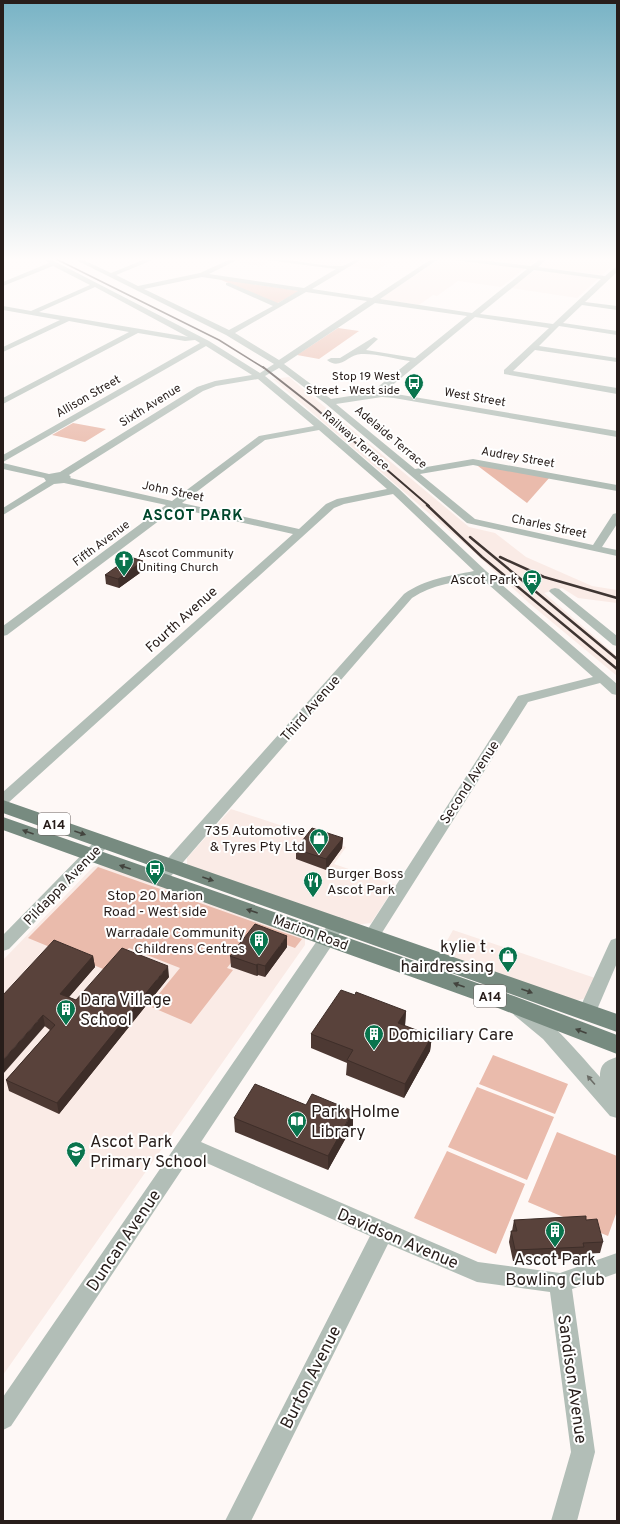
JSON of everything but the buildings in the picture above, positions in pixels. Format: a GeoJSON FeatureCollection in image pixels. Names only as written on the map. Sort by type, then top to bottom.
{"type":"FeatureCollection","features":[{"type":"Feature","properties":{"kind":"main road","name":"Marion Road"},"geometry":{"type":"LineString","coordinates":[[3,806],[98,848],[333,931],[617,1045]]}},
{"type":"Feature","properties":{"kind":"main road","name":"Marion Road"},"geometry":{"type":"LineString","coordinates":[[3,823],[98,848]]}},
{"type":"Feature","properties":{"kind":"main road","name":"Marion Road"},"geometry":{"type":"LineString","coordinates":[[333,931],[372,935],[617,1022]]}},
{"type":"Feature","properties":{"kind":"street"},"geometry":{"type":"LineString","coordinates":[[3,350],[47,329]]}},
{"type":"Feature","properties":{"kind":"street"},"geometry":{"type":"LineString","coordinates":[[125,329],[185,339],[197,338]]}},
{"type":"Feature","properties":{"kind":"street","name":"Railway Terrace"},"geometry":{"type":"LineString","coordinates":[[180,329],[206,343],[260,376],[322,427],[395,491],[482,573],[617,691]]}},
{"type":"Feature","properties":{"kind":"street","name":"Adelaide Terrace"},"geometry":{"type":"LineString","coordinates":[[221,329],[289,371],[329,402],[470,521],[476,523]]}},
{"type":"Feature","properties":{"kind":"street"},"geometry":{"type":"LineString","coordinates":[[229,333],[239,329]]}},
{"type":"Feature","properties":{"kind":"street"},"geometry":{"type":"LineString","coordinates":[[260,376],[329,329]]}},
{"type":"Feature","properties":{"kind":"street"},"geometry":{"type":"LineString","coordinates":[[382,391],[416,360],[455,329]]}},
{"type":"Feature","properties":{"kind":"street"},"geometry":{"type":"LineString","coordinates":[[554,329],[507,372],[617,390]]}},
{"type":"Feature","properties":{"kind":"street"},"geometry":{"type":"LineString","coordinates":[[584,329],[617,333]]}},
{"type":"Feature","properties":{"kind":"street"},"geometry":{"type":"LineString","coordinates":[[3,401],[136,331]]}},
{"type":"Feature","properties":{"kind":"street"},"geometry":{"type":"LineString","coordinates":[[331,360],[341,361],[358,351],[372,340],[361,339]]}},
{"type":"Feature","properties":{"kind":"street","name":"Allison Street"},"geometry":{"type":"LineString","coordinates":[[3,460],[206,343]]}},
{"type":"Feature","properties":{"kind":"street"},"geometry":{"type":"LineString","coordinates":[[533,348],[617,360]]}},
{"type":"Feature","properties":{"kind":"street"},"geometry":{"type":"LineString","coordinates":[[358,351],[416,360]]}},
{"type":"Feature","properties":{"kind":"street"},"geometry":{"type":"LineString","coordinates":[[270,369],[289,371]]}},
{"type":"Feature","properties":{"kind":"street","name":"Sixth Avenue"},"geometry":{"type":"LineString","coordinates":[[63,478],[200,389],[212,384],[260,376]]}},
{"type":"Feature","properties":{"kind":"street","name":"West Street"},"geometry":{"type":"LineString","coordinates":[[329,402],[382,391],[401,396],[617,434]]}},
{"type":"Feature","properties":{"kind":"street","name":"Fifth Avenue"},"geometry":{"type":"LineString","coordinates":[[3,632],[262,438],[322,427]]}},
{"type":"Feature","properties":{"kind":"street","name":"Audrey Street"},"geometry":{"type":"LineString","coordinates":[[413,472],[473,462],[617,488]]}},
{"type":"Feature","properties":{"kind":"street"},"geometry":{"type":"LineString","coordinates":[[3,466],[52,479],[63,478]]}},
{"type":"Feature","properties":{"kind":"street","name":"John Street"},"geometry":{"type":"LineString","coordinates":[[63,478],[300,532]]}},
{"type":"Feature","properties":{"kind":"street"},"geometry":{"type":"LineString","coordinates":[[3,512],[52,479]]}},
{"type":"Feature","properties":{"kind":"street","name":"Fourth Avenue"},"geometry":{"type":"LineString","coordinates":[[3,800],[330,506],[341,501],[395,491]]}},
{"type":"Feature","properties":{"kind":"street"},"geometry":{"type":"LineString","coordinates":[[595,549],[617,516]]}},
{"type":"Feature","properties":{"kind":"street","name":"Charles Street"},"geometry":{"type":"LineString","coordinates":[[476,523],[617,554]]}},
{"type":"Feature","properties":{"kind":"street","name":"Third Avenue"},"geometry":{"type":"LineString","coordinates":[[165,872],[408,596],[416,589],[428,585],[482,573]]}},
{"type":"Feature","properties":{"kind":"street"},"geometry":{"type":"LineString","coordinates":[[555,591],[617,642]]}},
{"type":"Feature","properties":{"kind":"street","name":"Second Avenue"},"geometry":{"type":"LineString","coordinates":[[372,935],[523,699],[602,678]]}},
{"type":"Feature","properties":{"kind":"street","name":"Pildappa Avenue"},"geometry":{"type":"LineString","coordinates":[[3,945],[98,848]]}},
{"type":"Feature","properties":{"kind":"street","name":"Duncan Avenue"},"geometry":{"type":"LineString","coordinates":[[3,1418],[333,931]]}},
{"type":"Feature","properties":{"kind":"street"},"geometry":{"type":"LineString","coordinates":[[587,1012],[617,944]]}},
{"type":"Feature","properties":{"kind":"street"},"geometry":{"type":"LineString","coordinates":[[512,1004],[549,1034],[571,1056],[617,1110]]}},
{"type":"Feature","properties":{"kind":"street"},"geometry":{"type":"LineString","coordinates":[[617,1064],[609,1068],[609,1084],[617,1099]]}},
{"type":"Feature","properties":{"kind":"street","name":"Davidson Avenue"},"geometry":{"type":"LineString","coordinates":[[187,1145],[477,1272],[560,1283],[617,1263]]}},
{"type":"Feature","properties":{"kind":"street","name":"Burton Avenue"},"geometry":{"type":"LineString","coordinates":[[238,1521],[383,1232]]}},
{"type":"Feature","properties":{"kind":"street","name":"Sandison Avenue"},"geometry":{"type":"LineString","coordinates":[[560,1283],[583,1452],[564,1521]]}},
{"type":"Feature","properties":{"kind":"shaded area"},"geometry":{"type":"Polygon","coordinates":[[[336,329],[359,331],[319,359],[297,355],[336,329]]]}},
{"type":"Feature","properties":{"kind":"shaded area"},"geometry":{"type":"Polygon","coordinates":[[[289,377],[469,527],[495,533],[526,557],[592,586],[617,590],[617,603],[578,598],[562,588],[544,593],[617,656],[617,676],[529,603],[468,547],[273,379],[289,377]]]}},
{"type":"Feature","properties":{"kind":"shaded area"},"geometry":{"type":"Polygon","coordinates":[[[73,423],[106,429],[85,442],[52,435],[73,423]]]}},
{"type":"Feature","properties":{"kind":"shaded area"},"geometry":{"type":"Polygon","coordinates":[[[474,463],[550,477],[527,503],[474,463]]]}},
{"type":"Feature","properties":{"kind":"shaded area"},"geometry":{"type":"Polygon","coordinates":[[[231,809],[346,847],[334,864],[396,885],[371,923],[355,925],[187,866],[187,858],[231,809]]]}},
{"type":"Feature","properties":{"kind":"shaded area","name":"Ascot Park Primary School"},"geometry":{"type":"Polygon","coordinates":[[[102,864],[305,938],[305,945],[3,1375],[3,960],[93,867],[102,864]]]}},
{"type":"Feature","properties":{"kind":"shaded area"},"geometry":{"type":"Polygon","coordinates":[[[98,867],[302,939],[295,948],[254,933],[227,968],[233,970],[191,1024],[149,1006],[180,968],[129,948],[108,971],[28,938],[98,867]]]}},
{"type":"Feature","properties":{"kind":"shaded area"},"geometry":{"type":"Polygon","coordinates":[[[453,930],[595,978],[587,998],[575,1001],[440,953],[453,930]]]}},
{"type":"Feature","properties":{"kind":"shaded area"},"geometry":{"type":"Polygon","coordinates":[[[493,1055],[568,1084],[555,1114],[479,1084],[493,1055]]]}},
{"type":"Feature","properties":{"kind":"shaded area"},"geometry":{"type":"Polygon","coordinates":[[[477,1087],[554,1117],[527,1180],[448,1147],[477,1087]]]}},
{"type":"Feature","properties":{"kind":"shaded area"},"geometry":{"type":"Polygon","coordinates":[[[557,1132],[617,1156],[617,1211],[608,1236],[528,1202],[557,1132]]]}},
{"type":"Feature","properties":{"kind":"shaded area"},"geometry":{"type":"Polygon","coordinates":[[[447,1151],[525,1184],[496,1254],[414,1218],[447,1151]]]}},
{"type":"Feature","properties":{"kind":"railway"},"geometry":{"type":"LineString","coordinates":[[197,329],[219,340],[264,368]]}},
{"type":"Feature","properties":{"kind":"railway"},"geometry":{"type":"LineString","coordinates":[[263,367],[314,407],[429,506]]}},
{"type":"Feature","properties":{"kind":"railway"},"geometry":{"type":"LineString","coordinates":[[427,505],[482,557],[617,669]]}},
{"type":"Feature","properties":{"kind":"railway"},"geometry":{"type":"LineString","coordinates":[[470,537],[617,659]]}},
{"type":"Feature","properties":{"kind":"railway"},"geometry":{"type":"LineString","coordinates":[[500,557],[544,577],[617,598]]}},
{"type":"Feature","properties":{"kind":"place","name":"Stop 19 West Street - West side"},"geometry":{"type":"Point","coordinates":[414,400]}},
{"type":"Feature","properties":{"kind":"place","name":"Ascot Community Uniting Church"},"geometry":{"type":"Point","coordinates":[124,577]}},
{"type":"Feature","properties":{"kind":"place","name":"Ascot Park"},"geometry":{"type":"Point","coordinates":[532,596]}},
{"type":"Feature","properties":{"kind":"place","name":"735 Automotive & Tyres Pty Ltd"},"geometry":{"type":"Point","coordinates":[319,855]}},
{"type":"Feature","properties":{"kind":"place","name":"Stop 20 Marion Road - West side"},"geometry":{"type":"Point","coordinates":[155,886]}},
{"type":"Feature","properties":{"kind":"place","name":"Burger Boss Ascot Park"},"geometry":{"type":"Point","coordinates":[313,898]}},
{"type":"Feature","properties":{"kind":"place","name":"Warradale Community Childrens Centres"},"geometry":{"type":"Point","coordinates":[259,957]}},
{"type":"Feature","properties":{"kind":"place","name":"kylie t . hairdressing"},"geometry":{"type":"Point","coordinates":[508,973]}},
{"type":"Feature","properties":{"kind":"place","name":"Dara Village School"},"geometry":{"type":"Point","coordinates":[66,1026]}},
{"type":"Feature","properties":{"kind":"place","name":"Domiciliary Care"},"geometry":{"type":"Point","coordinates":[374,1051]}},
{"type":"Feature","properties":{"kind":"place","name":"Park Holme Library"},"geometry":{"type":"Point","coordinates":[297,1138]}},
{"type":"Feature","properties":{"kind":"place","name":"Ascot Park Primary School"},"geometry":{"type":"Point","coordinates":[76,1168]}},
{"type":"Feature","properties":{"kind":"place","name":"Ascot Park Bowling Club"},"geometry":{"type":"Point","coordinates":[555,1248]}},
{"type":"Feature","properties":{"kind":"district","name":"ASCOT PARK"},"geometry":{"type":"Point","coordinates":[193,515]}}]}
